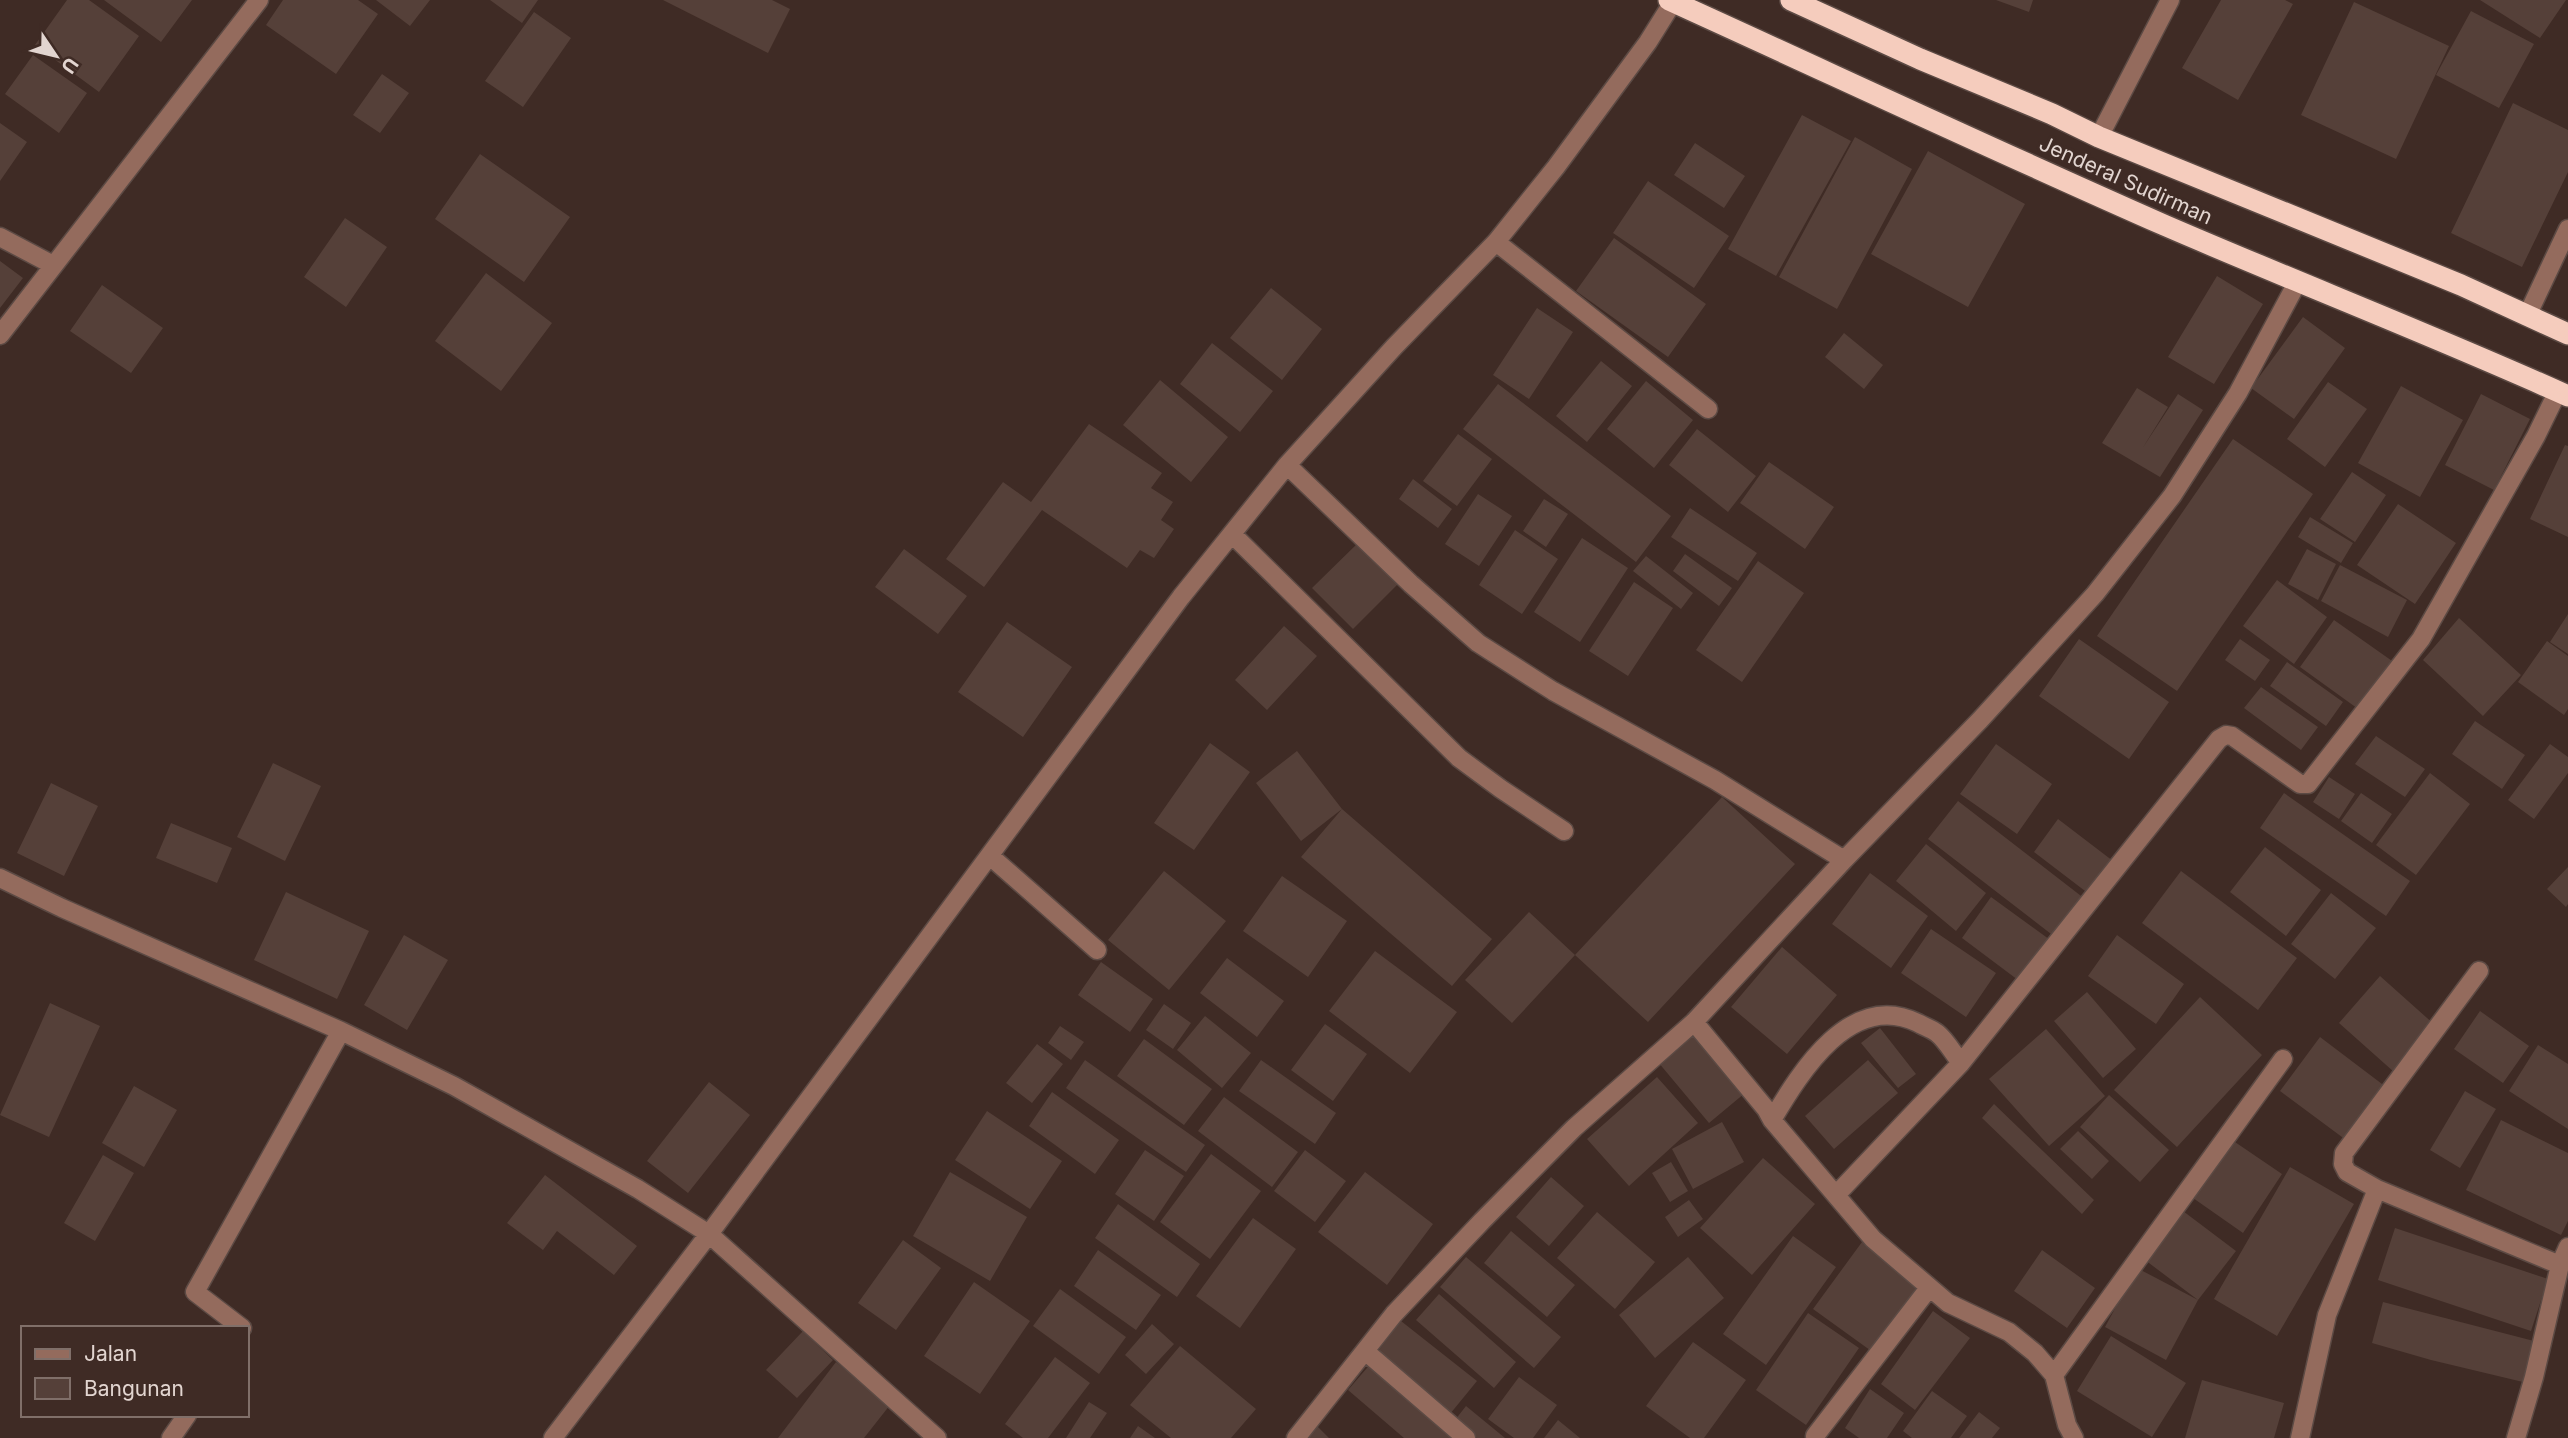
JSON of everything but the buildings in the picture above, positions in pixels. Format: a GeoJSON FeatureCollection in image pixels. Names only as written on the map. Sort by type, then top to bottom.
{"type":"FeatureCollection","features":[{"type":"Feature","properties":{"kind":"highway","name":"Jenderal Sudirman"},"geometry":{"type":"LineString","coordinates":[[1791,0],[2099,137],[2460,285],[2568,334]]}},
{"type":"Feature","properties":{"kind":"highway","name":"Jenderal Sudirman"},"geometry":{"type":"LineString","coordinates":[[1671,1],[1916,115],[2563,393]]}},
{"type":"Feature","properties":{"kind":"street"},"geometry":{"type":"LineString","coordinates":[[0,335],[258,0]]}},
{"type":"Feature","properties":{"kind":"street"},"geometry":{"type":"LineString","coordinates":[[2099,137],[2170,0]]}},
{"type":"Feature","properties":{"kind":"street"},"geometry":{"type":"LineString","coordinates":[[553,1438],[709,1234],[1181,597],[1287,465],[1394,347],[1496,242],[1556,167],[1648,42],[1671,1]]}},
{"type":"Feature","properties":{"kind":"street"},"geometry":{"type":"LineString","coordinates":[[2527,316],[2568,229]]}},
{"type":"Feature","properties":{"kind":"street"},"geometry":{"type":"LineString","coordinates":[[0,237],[54,265]]}},
{"type":"Feature","properties":{"kind":"street"},"geometry":{"type":"LineString","coordinates":[[1496,242],[1708,409]]}},
{"type":"Feature","properties":{"kind":"street"},"geometry":{"type":"LineString","coordinates":[[1296,1438],[1394,1314],[1574,1128],[1694,1022],[1844,860],[1980,720],[2095,594],[2172,496],[2238,393],[2298,281]]}},
{"type":"Feature","properties":{"kind":"street"},"geometry":{"type":"LineString","coordinates":[[1836,1195],[1961,1062],[2220,739],[2226,735],[2232,736],[2300,784],[2308,783],[2314,778],[2421,639],[2563,393]]}},
{"type":"Feature","properties":{"kind":"street"},"geometry":{"type":"LineString","coordinates":[[1287,465],[1411,584],[1478,643],[1553,691],[1715,779],[1844,860]]}},
{"type":"Feature","properties":{"kind":"street"},"geometry":{"type":"LineString","coordinates":[[1232,534],[1459,758],[1564,831]]}},
{"type":"Feature","properties":{"kind":"street"},"geometry":{"type":"LineString","coordinates":[[990,856],[1097,950]]}},
{"type":"Feature","properties":{"kind":"street"},"geometry":{"type":"LineString","coordinates":[[0,878],[341,1031],[497,1110],[638,1189],[709,1234],[937,1438]]}},
{"type":"Feature","properties":{"kind":"street"},"geometry":{"type":"LineString","coordinates":[[2479,971],[2344,1153],[2343,1164],[2347,1172],[2377,1189],[2560,1265]]}},
{"type":"Feature","properties":{"kind":"street"},"geometry":{"type":"LineString","coordinates":[[1772,1120],[1795,1081],[1834,1036],[1872,1015],[1901,1015],[1937,1033],[1961,1062]]}},
{"type":"Feature","properties":{"kind":"street"},"geometry":{"type":"LineString","coordinates":[[1694,1022],[1766,1109],[1772,1120],[1873,1239],[1948,1303],[2008,1332],[2035,1353],[2054,1375],[2067,1425],[2074,1438]]}},
{"type":"Feature","properties":{"kind":"street"},"geometry":{"type":"LineString","coordinates":[[239,1326],[195,1292],[341,1031]]}},
{"type":"Feature","properties":{"kind":"street"},"geometry":{"type":"LineString","coordinates":[[2054,1375],[2283,1059]]}},
{"type":"Feature","properties":{"kind":"street"},"geometry":{"type":"LineString","coordinates":[[2300,1438],[2327,1315],[2377,1189]]}},
{"type":"Feature","properties":{"kind":"street"},"geometry":{"type":"LineString","coordinates":[[2516,1438],[2534,1377],[2560,1265],[2568,1247]]}},
{"type":"Feature","properties":{"kind":"street"},"geometry":{"type":"LineString","coordinates":[[1815,1436],[1929,1288]]}},
{"type":"Feature","properties":{"kind":"street"},"geometry":{"type":"LineString","coordinates":[[1365,1351],[1466,1438]]}},
{"type":"Feature","properties":{"kind":"street"},"geometry":{"type":"LineString","coordinates":[[171,1438],[186,1417]]}}]}
